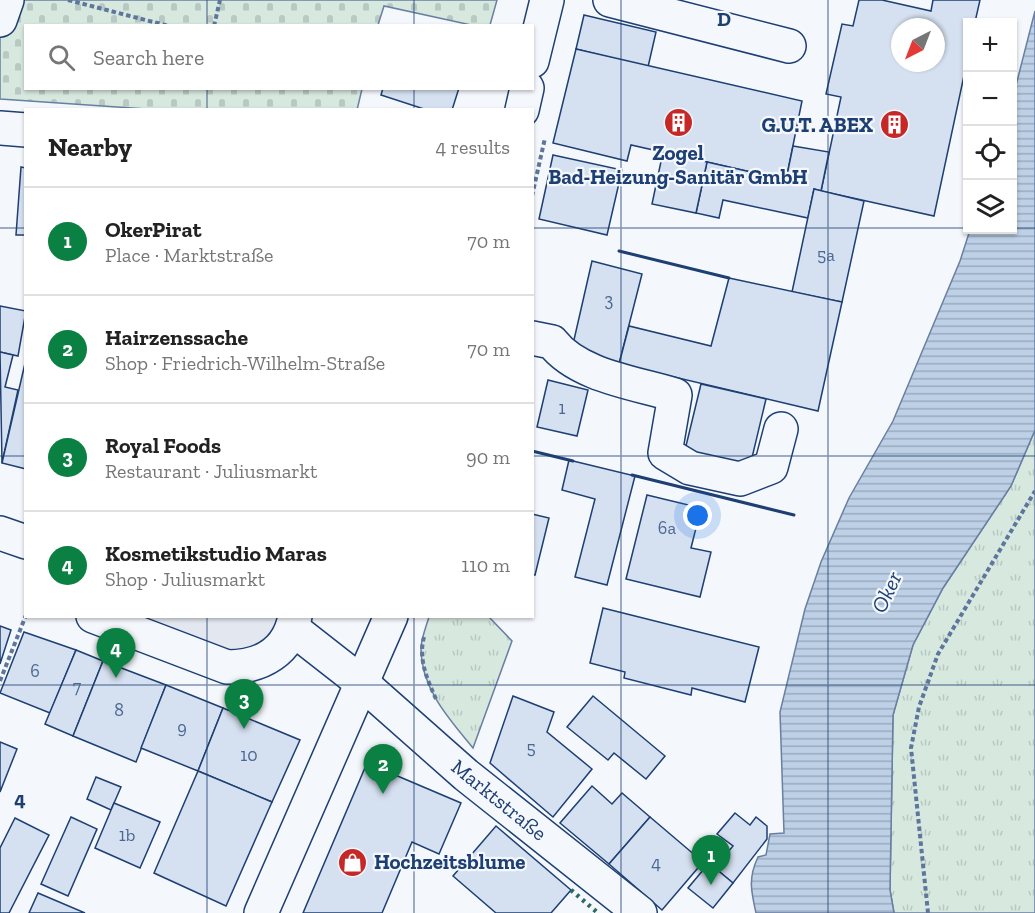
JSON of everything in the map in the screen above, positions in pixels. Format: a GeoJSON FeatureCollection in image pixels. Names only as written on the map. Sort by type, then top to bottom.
{"type":"FeatureCollection","features":[{"type":"Feature","properties":{"kind":"street"},"geometry":{"type":"LineString","coordinates":[[0,20],[7,0]]}},
{"type":"Feature","properties":{"kind":"street"},"geometry":{"type":"LineString","coordinates":[[534,53],[547,0]]}},
{"type":"Feature","properties":{"kind":"street"},"geometry":{"type":"LineString","coordinates":[[610,0],[789,46]]}},
{"type":"Feature","properties":{"kind":"street"},"geometry":{"type":"LineString","coordinates":[[522,108],[527,90]]}},
{"type":"Feature","properties":{"kind":"street"},"geometry":{"type":"LineString","coordinates":[[0,128],[24,130]]}},
{"type":"Feature","properties":{"kind":"street"},"geometry":{"type":"LineString","coordinates":[[534,338],[552,342],[562,356],[580,367],[675,395],[665,453],[690,468],[741,479],[771,467],[782,429]]}},
{"type":"Feature","properties":{"kind":"street"},"geometry":{"type":"LineString","coordinates":[[0,533],[24,541]]}},
{"type":"Feature","properties":{"kind":"street"},"geometry":{"type":"LineString","coordinates":[[98,618],[228,667],[249,667],[266,661],[284,645],[294,623]]}},
{"type":"Feature","properties":{"kind":"street"},"geometry":{"type":"LineString","coordinates":[[261,913],[390,618]]}},
{"type":"Feature","properties":{"kind":"street","name":"Marktstraße"},"geometry":{"type":"LineString","coordinates":[[294,623],[465,775],[640,913]]}},
{"type":"Feature","properties":{"kind":"path"},"geometry":{"type":"LineString","coordinates":[[68,0],[161,24]]}},
{"type":"Feature","properties":{"kind":"path"},"geometry":{"type":"LineString","coordinates":[[214,24],[220,0]]}},
{"type":"Feature","properties":{"kind":"path"},"geometry":{"type":"LineString","coordinates":[[928,913],[911,748],[919,707],[938,654],[1035,491]]}},
{"type":"Feature","properties":{"kind":"path"},"geometry":{"type":"LineString","coordinates":[[0,681],[25,618]]}},
{"type":"Feature","properties":{"kind":"green space"},"geometry":{"type":"Polygon","coordinates":[[[0,0],[497,0],[490,24],[466,24],[384,6],[378,24],[24,24],[24,90],[362,90],[357,108],[132,108],[0,99],[0,0]]]}},
{"type":"Feature","properties":{"kind":"green space"},"geometry":{"type":"Polygon","coordinates":[[[1035,430],[1035,913],[894,913],[890,890],[893,715],[913,645],[943,588],[1011,486],[1035,430]]]}},
{"type":"Feature","properties":{"kind":"green space"},"geometry":{"type":"Polygon","coordinates":[[[429,618],[490,618],[512,641],[473,748],[431,691],[422,664],[423,637],[429,618]]]}},
{"type":"Feature","properties":{"kind":"shaded area"},"geometry":{"type":"Polygon","coordinates":[[[128,618],[279,618],[272,632],[260,645],[225,653],[128,618]]]}},
{"type":"Feature","properties":{"kind":"water","name":"Oker"},"geometry":{"type":"Polygon","coordinates":[[[1035,11],[1035,430],[1011,486],[943,588],[913,645],[893,715],[890,890],[894,913],[756,913],[751,885],[755,865],[758,857],[766,855],[770,834],[784,833],[780,712],[805,609],[821,562],[849,498],[893,421],[960,261],[969,234],[1017,234],[1017,81],[1035,11]]]}},
{"type":"Feature","properties":{"kind":"building","name":"G.U.T. ABEX"},"geometry":{"type":"Polygon","coordinates":[[[859,0],[882,0],[931,11],[933,0],[980,0],[976,18],[963,18],[963,80],[934,216],[821,191],[841,97],[826,94],[842,24],[853,26],[859,0]]]}},
{"type":"Feature","properties":{"kind":"building"},"geometry":{"type":"Polygon","coordinates":[[[584,15],[656,32],[648,67],[576,49],[584,15]]]}},
{"type":"Feature","properties":{"kind":"building","name":"Zogel Bad-Heizung-Sanitär GmbH"},"geometry":{"type":"Polygon","coordinates":[[[576,49],[802,101],[786,180],[631,145],[627,161],[553,143],[576,49]]]}},
{"type":"Feature","properties":{"kind":"building"},"geometry":{"type":"Polygon","coordinates":[[[382,90],[458,90],[453,108],[421,108],[381,95],[382,90]]]}},
{"type":"Feature","properties":{"kind":"building"},"geometry":{"type":"Polygon","coordinates":[[[793,146],[829,152],[821,191],[814,189],[808,218],[723,200],[719,218],[696,213],[707,162],[786,180],[793,146]]]}},
{"type":"Feature","properties":{"kind":"building"},"geometry":{"type":"Polygon","coordinates":[[[663,152],[707,162],[696,213],[652,204],[663,152]]]}},
{"type":"Feature","properties":{"kind":"building"},"geometry":{"type":"Polygon","coordinates":[[[553,155],[622,170],[607,235],[539,219],[553,155]]]}},
{"type":"Feature","properties":{"kind":"building"},"geometry":{"type":"Polygon","coordinates":[[[21,167],[24,168],[24,235],[16,235],[21,167]]]}},
{"type":"Feature","properties":{"kind":"building"},"geometry":{"type":"Polygon","coordinates":[[[814,189],[864,201],[842,302],[792,292],[814,189]]]}},
{"type":"Feature","properties":{"kind":"building"},"geometry":{"type":"Polygon","coordinates":[[[592,261],[642,274],[619,364],[571,353],[592,261]]]}},
{"type":"Feature","properties":{"kind":"building"},"geometry":{"type":"Polygon","coordinates":[[[729,278],[842,302],[818,411],[619,364],[629,326],[711,346],[729,278]]]}},
{"type":"Feature","properties":{"kind":"building"},"geometry":{"type":"Polygon","coordinates":[[[0,306],[24,311],[18,356],[0,352],[0,306]]]}},
{"type":"Feature","properties":{"kind":"building"},"geometry":{"type":"Polygon","coordinates":[[[0,352],[13,355],[5,387],[18,390],[2,463],[0,352]]]}},
{"type":"Feature","properties":{"kind":"building"},"geometry":{"type":"Polygon","coordinates":[[[24,368],[24,468],[2,463],[24,368]]]}},
{"type":"Feature","properties":{"kind":"building"},"geometry":{"type":"Polygon","coordinates":[[[548,380],[588,390],[577,436],[537,427],[548,380]]]}},
{"type":"Feature","properties":{"kind":"building"},"geometry":{"type":"Polygon","coordinates":[[[701,384],[766,399],[750,466],[685,450],[701,384]]]}},
{"type":"Feature","properties":{"kind":"building"},"geometry":{"type":"Polygon","coordinates":[[[569,460],[635,476],[607,585],[575,577],[595,499],[562,490],[569,460]]]}},
{"type":"Feature","properties":{"kind":"building"},"geometry":{"type":"Polygon","coordinates":[[[647,495],[701,508],[691,548],[711,552],[700,597],[626,579],[647,495]]]}},
{"type":"Feature","properties":{"kind":"building"},"geometry":{"type":"Polygon","coordinates":[[[534,514],[549,518],[534,575],[534,514]]]}},
{"type":"Feature","properties":{"kind":"building"},"geometry":{"type":"Polygon","coordinates":[[[603,608],[759,647],[745,702],[692,688],[691,695],[624,678],[625,672],[590,663],[603,608]]]}},
{"type":"Feature","properties":{"kind":"building"},"geometry":{"type":"Polygon","coordinates":[[[0,626],[11,630],[0,664],[0,626]]]}},
{"type":"Feature","properties":{"kind":"building"},"geometry":{"type":"Polygon","coordinates":[[[24,632],[76,650],[50,713],[0,693],[24,632]]]}},
{"type":"Feature","properties":{"kind":"building"},"geometry":{"type":"Polygon","coordinates":[[[76,650],[103,661],[73,736],[45,724],[76,650]]]}},
{"type":"Feature","properties":{"kind":"building"},"geometry":{"type":"Polygon","coordinates":[[[103,661],[166,685],[136,762],[73,736],[103,661]]]}},
{"type":"Feature","properties":{"kind":"building"},"geometry":{"type":"Polygon","coordinates":[[[166,685],[223,708],[198,771],[141,748],[166,685]]]}},
{"type":"Feature","properties":{"kind":"building"},"geometry":{"type":"Polygon","coordinates":[[[513,696],[554,712],[547,732],[592,769],[553,817],[490,763],[513,696]]]}},
{"type":"Feature","properties":{"kind":"building"},"geometry":{"type":"Polygon","coordinates":[[[593,696],[665,756],[646,779],[614,753],[608,760],[567,727],[593,696]]]}},
{"type":"Feature","properties":{"kind":"building"},"geometry":{"type":"Polygon","coordinates":[[[223,708],[300,740],[272,802],[198,771],[223,708]]]}},
{"type":"Feature","properties":{"kind":"building"},"geometry":{"type":"Polygon","coordinates":[[[0,742],[17,749],[0,792],[0,742]]]}},
{"type":"Feature","properties":{"kind":"building"},"geometry":{"type":"Polygon","coordinates":[[[367,763],[461,803],[439,854],[412,842],[382,913],[303,913],[367,763]]]}},
{"type":"Feature","properties":{"kind":"building"},"geometry":{"type":"Polygon","coordinates":[[[198,771],[272,802],[226,906],[154,873],[198,771]]]}},
{"type":"Feature","properties":{"kind":"building"},"geometry":{"type":"Polygon","coordinates":[[[96,777],[121,787],[111,810],[87,799],[96,777]]]}},
{"type":"Feature","properties":{"kind":"building"},"geometry":{"type":"Polygon","coordinates":[[[592,786],[612,804],[622,793],[650,817],[609,864],[560,823],[592,786]]]}},
{"type":"Feature","properties":{"kind":"building"},"geometry":{"type":"Polygon","coordinates":[[[114,803],[160,822],[140,868],[95,848],[114,803]]]}},
{"type":"Feature","properties":{"kind":"building"},"geometry":{"type":"Polygon","coordinates":[[[735,813],[750,825],[756,817],[767,826],[767,839],[733,883],[715,868],[733,846],[717,834],[735,813]]]}},
{"type":"Feature","properties":{"kind":"building"},"geometry":{"type":"Polygon","coordinates":[[[71,817],[97,829],[68,896],[41,884],[71,817]]]}},
{"type":"Feature","properties":{"kind":"building"},"geometry":{"type":"Polygon","coordinates":[[[650,817],[703,862],[662,910],[609,864],[650,817]]]}},
{"type":"Feature","properties":{"kind":"building"},"geometry":{"type":"Polygon","coordinates":[[[15,818],[49,835],[9,913],[0,913],[0,848],[15,818]]]}},
{"type":"Feature","properties":{"kind":"building"},"geometry":{"type":"Polygon","coordinates":[[[496,826],[571,890],[551,913],[496,913],[453,876],[496,826]]]}},
{"type":"Feature","properties":{"kind":"building"},"geometry":{"type":"Polygon","coordinates":[[[709,863],[733,883],[713,908],[688,888],[709,863]]]}},
{"type":"Feature","properties":{"kind":"building"},"geometry":{"type":"Polygon","coordinates":[[[38,893],[85,913],[29,913],[38,893]]]}},
{"type":"Feature","properties":{"kind":"hedge"},"geometry":{"type":"LineString","coordinates":[[571,890],[598,913]]}},
{"type":"Feature","properties":{"kind":"wall"},"geometry":{"type":"LineString","coordinates":[[619,251],[729,278]]}},
{"type":"Feature","properties":{"kind":"wall"},"geometry":{"type":"LineString","coordinates":[[534,451],[573,461]]}},
{"type":"Feature","properties":{"kind":"wall"},"geometry":{"type":"LineString","coordinates":[[632,475],[794,515]]}},
{"type":"Feature","properties":{"kind":"place","name":"Zogel Bad-Heizung-Sanitär GmbH"},"geometry":{"type":"Point","coordinates":[678,122]}},
{"type":"Feature","properties":{"kind":"place","name":"G.U.T. ABEX"},"geometry":{"type":"Point","coordinates":[894,125]}},
{"type":"Feature","properties":{"kind":"place","name":"Kosmetikstudio Maras"},"geometry":{"type":"Point","coordinates":[116,678]}},
{"type":"Feature","properties":{"kind":"place","name":"Royal Foods"},"geometry":{"type":"Point","coordinates":[244,729]}},
{"type":"Feature","properties":{"kind":"place","name":"Hairzenssache"},"geometry":{"type":"Point","coordinates":[383,794]}},
{"type":"Feature","properties":{"kind":"place","name":"Hochzeitsblume"},"geometry":{"type":"Point","coordinates":[353,862]}},
{"type":"Feature","properties":{"kind":"place","name":"OkerPirat"},"geometry":{"type":"Point","coordinates":[711,885]}}]}
